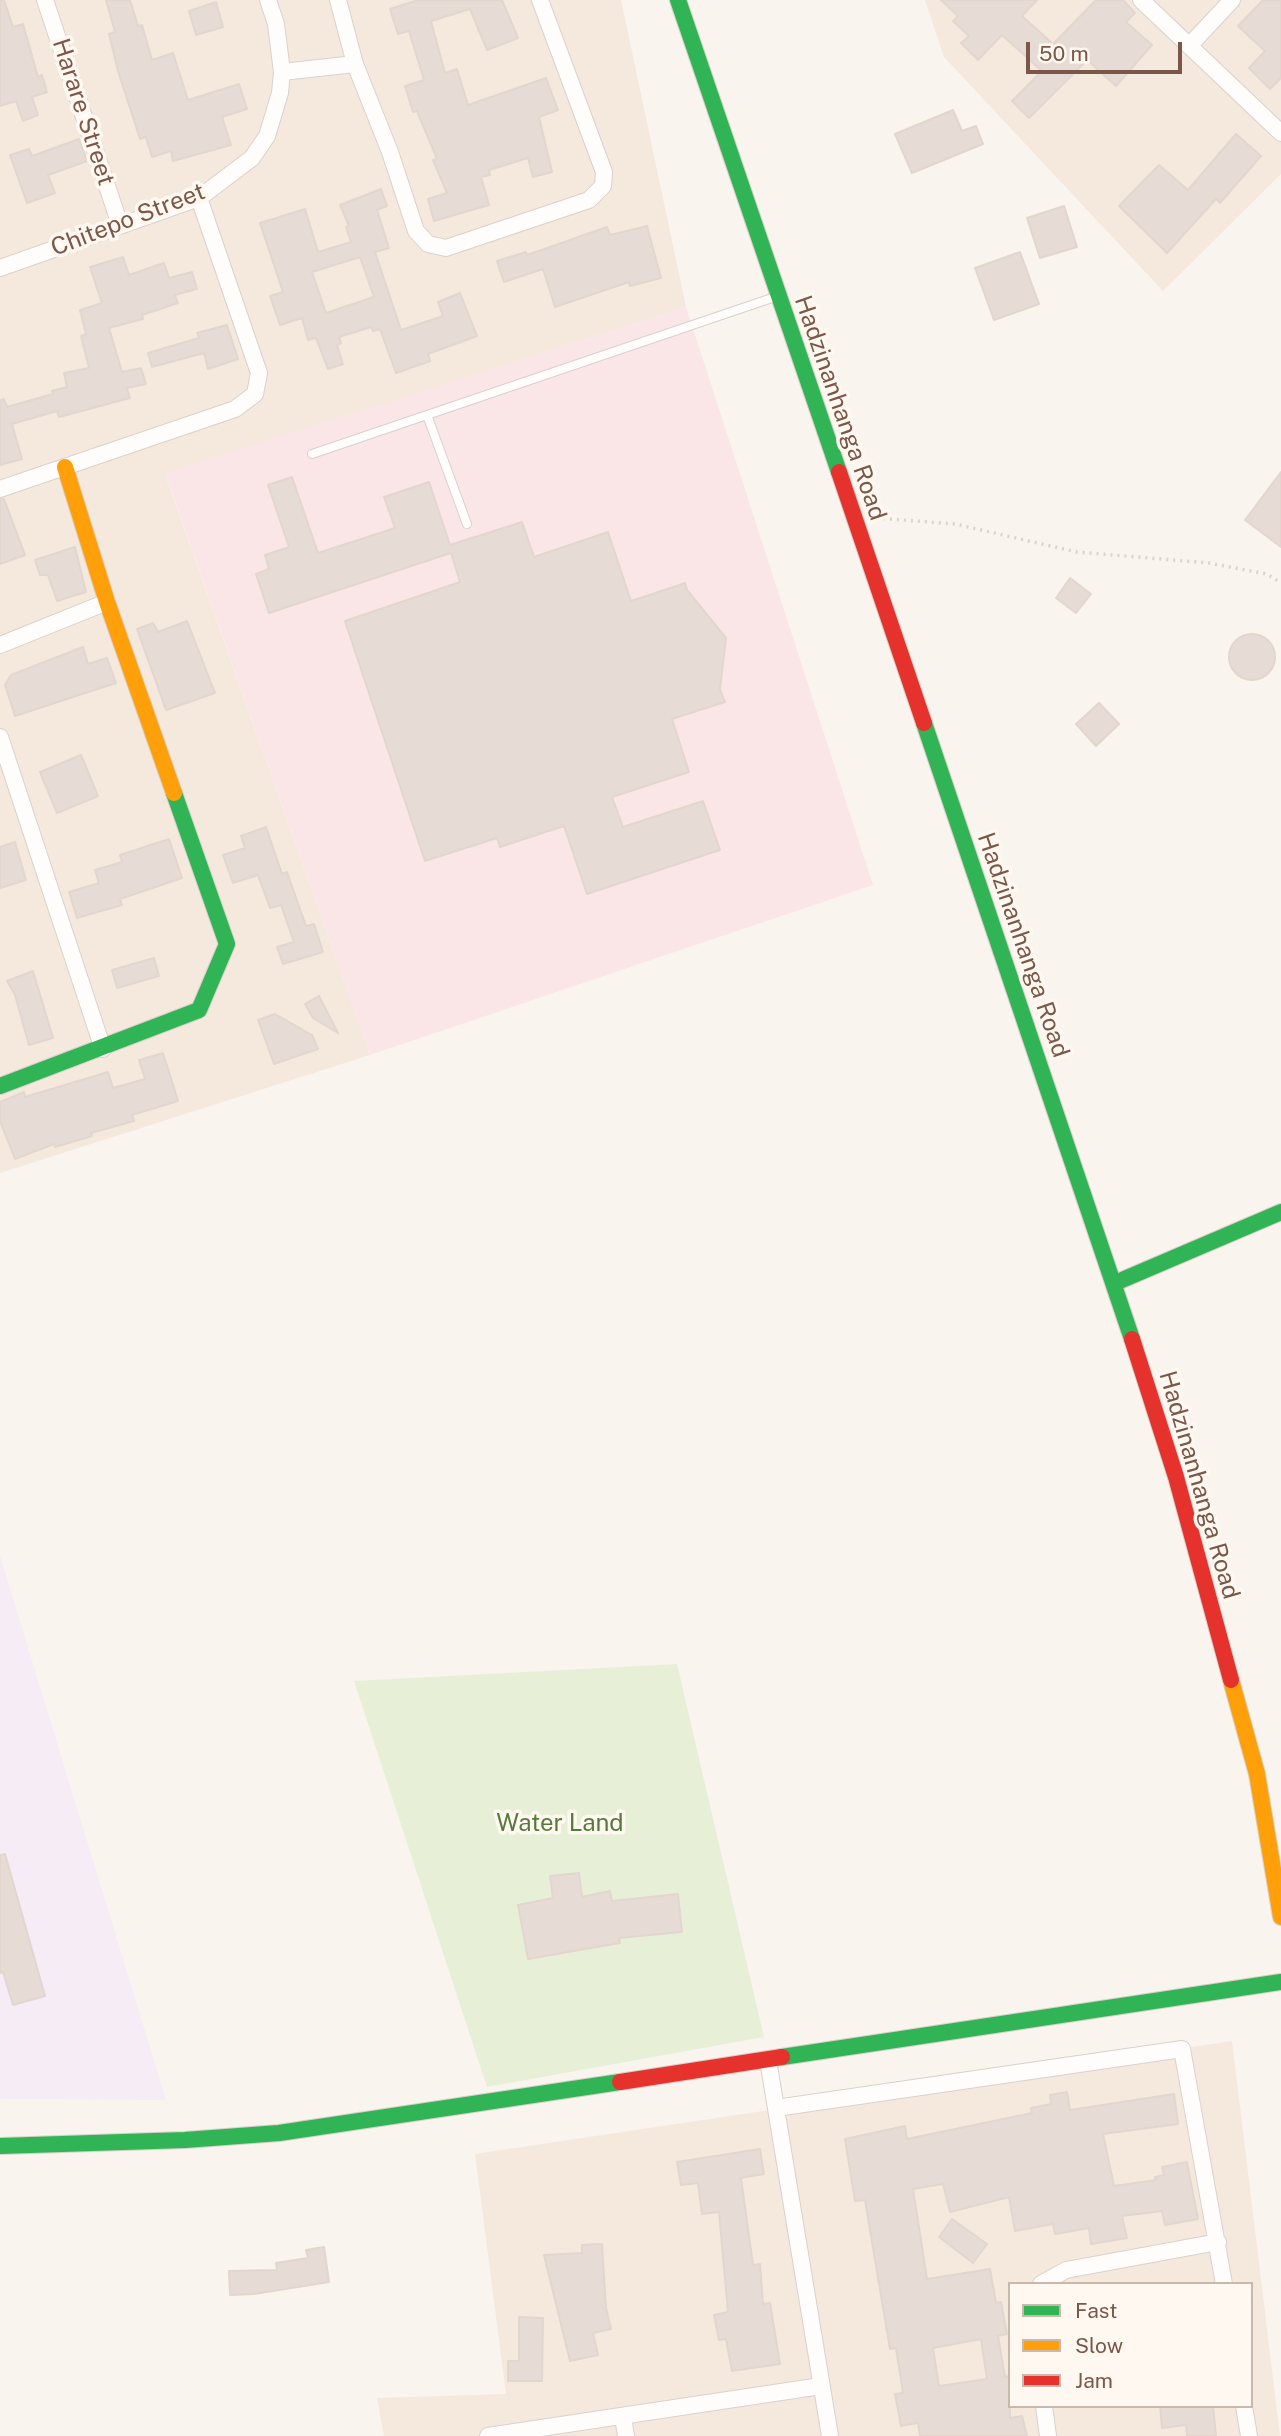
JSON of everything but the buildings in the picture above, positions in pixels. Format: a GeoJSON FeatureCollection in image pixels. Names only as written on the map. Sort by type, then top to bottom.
{"type":"FeatureCollection","features":[{"type":"Feature","properties":{"kind":"street","name":"Harare Street"},"geometry":{"type":"LineString","coordinates":[[45,0],[120,225]]}},
{"type":"Feature","properties":{"kind":"street","name":"Chitepo Street"},"geometry":{"type":"LineString","coordinates":[[0,268],[199,198],[252,158],[267,136],[280,93],[282,72],[276,24],[268,0]]}},
{"type":"Feature","properties":{"kind":"street"},"geometry":{"type":"LineString","coordinates":[[338,0],[355,64],[390,152],[416,231],[428,244],[446,248],[589,200],[603,186],[604,172],[540,0]]}},
{"type":"Feature","properties":{"kind":"street","name":"Hadzinanhanga Road"},"geometry":{"type":"LineString","coordinates":[[678,0],[1115,1283],[1176,1477],[1253,1761],[1281,1917]]}},
{"type":"Feature","properties":{"kind":"street"},"geometry":{"type":"LineString","coordinates":[[1141,0],[1281,133]]}},
{"type":"Feature","properties":{"kind":"street"},"geometry":{"type":"LineString","coordinates":[[1189,46],[1232,0]]}},
{"type":"Feature","properties":{"kind":"street"},"geometry":{"type":"LineString","coordinates":[[282,72],[355,64]]}},
{"type":"Feature","properties":{"kind":"street"},"geometry":{"type":"LineString","coordinates":[[0,489],[235,409],[255,394],[259,385],[259,373],[199,198]]}},
{"type":"Feature","properties":{"kind":"street"},"geometry":{"type":"LineString","coordinates":[[0,1086],[103,1049],[199,1010],[227,944],[107,602],[65,467]]}},
{"type":"Feature","properties":{"kind":"street"},"geometry":{"type":"LineString","coordinates":[[0,645],[107,602]]}},
{"type":"Feature","properties":{"kind":"street"},"geometry":{"type":"LineString","coordinates":[[0,737],[103,1049]]}},
{"type":"Feature","properties":{"kind":"street"},"geometry":{"type":"LineString","coordinates":[[1115,1283],[1281,1212]]}},
{"type":"Feature","properties":{"kind":"street"},"geometry":{"type":"LineString","coordinates":[[0,2146],[185,2140],[279,2133],[1281,1982]]}},
{"type":"Feature","properties":{"kind":"street"},"geometry":{"type":"LineString","coordinates":[[776,2108],[1182,2049],[1224,2282]]}},
{"type":"Feature","properties":{"kind":"street"},"geometry":{"type":"LineString","coordinates":[[768,2060],[830,2436]]}},
{"type":"Feature","properties":{"kind":"street"},"geometry":{"type":"LineString","coordinates":[[1045,2282],[1066,2270],[1218,2242]]}},
{"type":"Feature","properties":{"kind":"street"},"geometry":{"type":"LineString","coordinates":[[488,2436],[821,2385]]}},
{"type":"Feature","properties":{"kind":"street"},"geometry":{"type":"LineString","coordinates":[[1044,2408],[1048,2436]]}},
{"type":"Feature","properties":{"kind":"street"},"geometry":{"type":"LineString","coordinates":[[1244,2408],[1249,2436]]}},
{"type":"Feature","properties":{"kind":"street"},"geometry":{"type":"LineString","coordinates":[[623,2417],[626,2436]]}},
{"type":"Feature","properties":{"kind":"lane"},"geometry":{"type":"LineString","coordinates":[[312,454],[778,297]]}},
{"type":"Feature","properties":{"kind":"lane"},"geometry":{"type":"LineString","coordinates":[[427,415],[467,524]]}},
{"type":"Feature","properties":{"kind":"path"},"geometry":{"type":"LineString","coordinates":[[853,516],[955,524],[1077,552],[1209,563],[1266,574],[1281,583]]}},
{"type":"Feature","properties":{"kind":"shaded area"},"geometry":{"type":"Polygon","coordinates":[[[0,0],[621,0],[686,307],[165,474],[370,1055],[0,1173],[0,0]]]}},
{"type":"Feature","properties":{"kind":"shaded area"},"geometry":{"type":"Polygon","coordinates":[[[925,0],[1281,0],[1281,174],[1163,291],[944,57],[925,0]]]}},
{"type":"Feature","properties":{"kind":"shaded area"},"geometry":{"type":"Polygon","coordinates":[[[686,307],[873,885],[370,1055],[165,473],[686,307]]]}},
{"type":"Feature","properties":{"kind":"shaded area"},"geometry":{"type":"Polygon","coordinates":[[[0,1556],[166,2100],[0,2099],[0,1556]]]}},
{"type":"Feature","properties":{"kind":"shaded area"},"geometry":{"type":"Polygon","coordinates":[[[1232,2041],[1280,2436],[384,2436],[377,2398],[506,2394],[475,2154],[1232,2041]]]}},
{"type":"Feature","properties":{"kind":"green space","name":"Water Land"},"geometry":{"type":"Polygon","coordinates":[[[677,1664],[764,2037],[487,2087],[354,1681],[677,1664]]]}},
{"type":"Feature","properties":{"kind":"traffic: fast"},"geometry":{"type":"LineString","coordinates":[[678,0],[839,472]]}},
{"type":"Feature","properties":{"kind":"traffic: fast"},"geometry":{"type":"LineString","coordinates":[[924,723],[1132,1339]]}},
{"type":"Feature","properties":{"kind":"traffic: fast"},"geometry":{"type":"LineString","coordinates":[[0,1086],[199,1010],[227,944],[174,793]]}},
{"type":"Feature","properties":{"kind":"traffic: fast"},"geometry":{"type":"LineString","coordinates":[[1115,1283],[1281,1212]]}},
{"type":"Feature","properties":{"kind":"traffic: fast"},"geometry":{"type":"LineString","coordinates":[[782,2057],[1281,1982]]}},
{"type":"Feature","properties":{"kind":"traffic: fast"},"geometry":{"type":"LineString","coordinates":[[0,2146],[185,2140],[279,2133],[620,2082]]}},
{"type":"Feature","properties":{"kind":"traffic: slow"},"geometry":{"type":"LineString","coordinates":[[65,467],[107,602],[174,793]]}},
{"type":"Feature","properties":{"kind":"traffic: slow"},"geometry":{"type":"LineString","coordinates":[[1231,1680],[1257,1774],[1281,1917]]}},
{"type":"Feature","properties":{"kind":"traffic: jam"},"geometry":{"type":"LineString","coordinates":[[839,472],[924,723]]}},
{"type":"Feature","properties":{"kind":"traffic: jam"},"geometry":{"type":"LineString","coordinates":[[1132,1339],[1176,1477],[1231,1680]]}},
{"type":"Feature","properties":{"kind":"traffic: jam"},"geometry":{"type":"LineString","coordinates":[[620,2082],[782,2057]]}}]}
